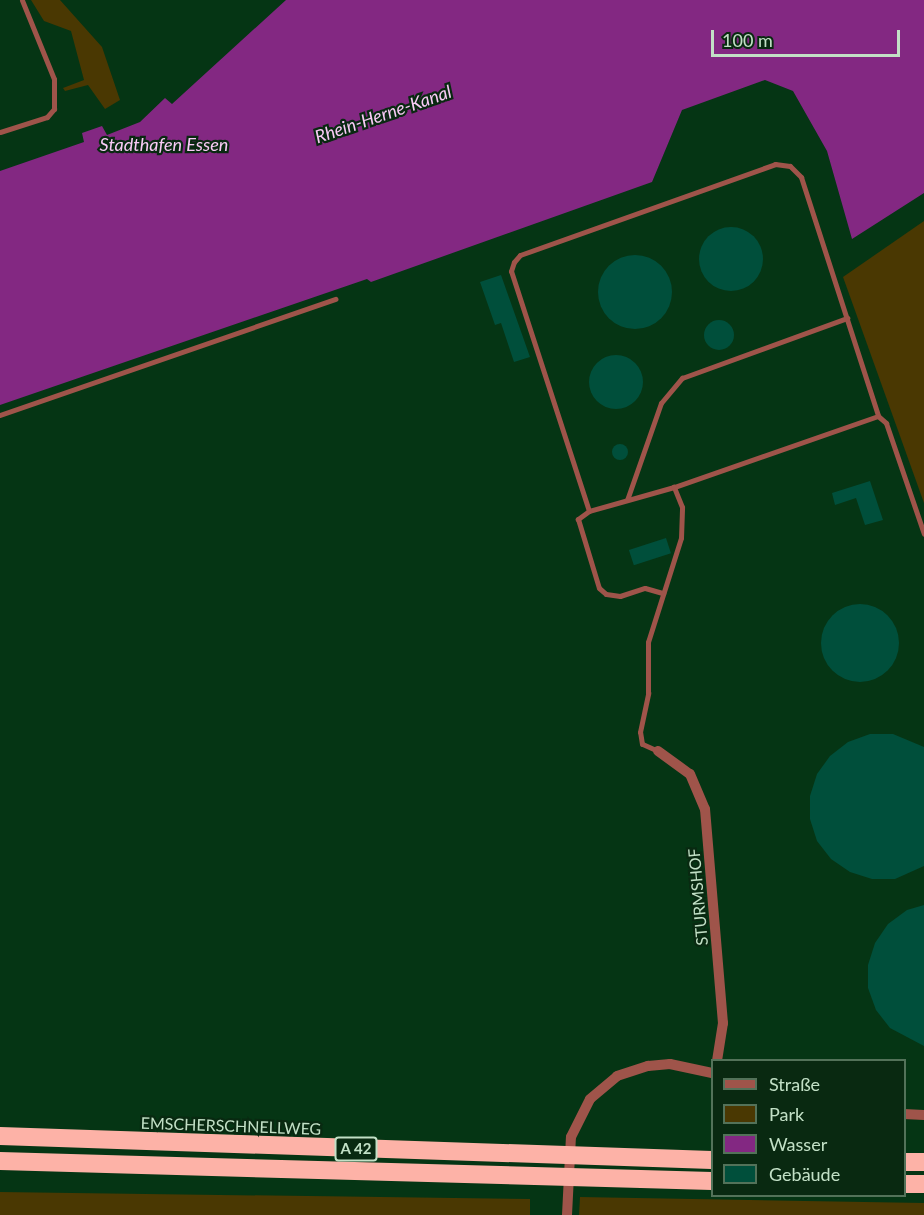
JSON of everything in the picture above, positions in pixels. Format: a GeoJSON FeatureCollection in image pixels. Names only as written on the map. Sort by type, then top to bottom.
{"type":"FeatureCollection","features":[{"type":"Feature","properties":{"kind":"highway","name":"EMSCHERSCHNELLWEG"},"geometry":{"type":"LineString","coordinates":[[0,1136],[711,1160]]}},
{"type":"Feature","properties":{"kind":"highway","name":"A 42"},"geometry":{"type":"LineString","coordinates":[[0,1161],[711,1181]]}},
{"type":"Feature","properties":{"kind":"highway"},"geometry":{"type":"LineString","coordinates":[[906,1162],[924,1162]]}},
{"type":"Feature","properties":{"kind":"highway"},"geometry":{"type":"LineString","coordinates":[[906,1184],[924,1184]]}},
{"type":"Feature","properties":{"kind":"street","name":"STURMSHOF"},"geometry":{"type":"LineString","coordinates":[[658,751],[690,774],[705,809],[723,1023],[717,1059]]}},
{"type":"Feature","properties":{"kind":"street"},"geometry":{"type":"LineString","coordinates":[[567,1215],[571,1137],[590,1099],[617,1076],[640,1067],[670,1064],[711,1073]]}},
{"type":"Feature","properties":{"kind":"street"},"geometry":{"type":"LineString","coordinates":[[906,1114],[924,1116]]}},
{"type":"Feature","properties":{"kind":"lane"},"geometry":{"type":"LineString","coordinates":[[0,132],[47,117],[54,109],[54,79],[22,0]]}},
{"type":"Feature","properties":{"kind":"lane"},"geometry":{"type":"LineString","coordinates":[[590,511],[511,271],[520,255],[775,164],[790,166],[801,177],[878,416],[886,423],[924,534]]}},
{"type":"Feature","properties":{"kind":"lane"},"geometry":{"type":"LineString","coordinates":[[0,415],[335,299]]}},
{"type":"Feature","properties":{"kind":"lane"},"geometry":{"type":"LineString","coordinates":[[627,500],[661,403],[682,378],[847,318]]}},
{"type":"Feature","properties":{"kind":"lane"},"geometry":{"type":"LineString","coordinates":[[663,593],[645,588],[620,596],[606,594],[599,588],[578,519],[590,511],[674,487],[878,416]]}},
{"type":"Feature","properties":{"kind":"lane"},"geometry":{"type":"LineString","coordinates":[[658,751],[642,744],[640,732],[648,693],[648,642],[683,520],[674,487]]}},
{"type":"Feature","properties":{"kind":"green space"},"geometry":{"type":"Polygon","coordinates":[[[31,0],[60,0],[102,47],[120,100],[105,109],[88,85],[65,91],[63,88],[84,80],[71,31],[44,21],[31,0]]]}},
{"type":"Feature","properties":{"kind":"green space"},"geometry":{"type":"Polygon","coordinates":[[[924,221],[924,503],[843,277],[924,221]]]}},
{"type":"Feature","properties":{"kind":"green space"},"geometry":{"type":"Polygon","coordinates":[[[0,1192],[530,1199],[530,1215],[0,1215],[0,1192]]]}},
{"type":"Feature","properties":{"kind":"green space"},"geometry":{"type":"Polygon","coordinates":[[[580,1197],[924,1203],[924,1215],[579,1215],[580,1197]]]}},
{"type":"Feature","properties":{"kind":"water"},"geometry":{"type":"Polygon","coordinates":[[[286,0],[924,0],[924,193],[852,239],[827,151],[793,91],[765,80],[682,110],[652,182],[371,282],[367,279],[0,405],[0,171],[84,142],[82,133],[102,126],[107,135],[140,122],[165,98],[172,104],[286,0]]]}},
{"type":"Feature","properties":{"kind":"building"},"geometry":{"type":"Polygon","coordinates":[[[731,227],[749,233],[757,241],[763,259],[757,277],[749,285],[731,291],[713,285],[705,277],[699,259],[705,241],[713,233],[731,227]]]}},
{"type":"Feature","properties":{"kind":"building"},"geometry":{"type":"Polygon","coordinates":[[[635,255],[656,261],[666,271],[672,292],[666,313],[656,323],[635,329],[614,323],[604,313],[598,292],[604,271],[614,261],[635,255]]]}},
{"type":"Feature","properties":{"kind":"building"},"geometry":{"type":"Polygon","coordinates":[[[501,275],[530,357],[514,362],[501,323],[495,325],[480,282],[501,275]]]}},
{"type":"Feature","properties":{"kind":"building"},"geometry":{"type":"Polygon","coordinates":[[[719,320],[730,324],[734,335],[730,346],[719,350],[708,346],[704,335],[708,324],[719,320]]]}},
{"type":"Feature","properties":{"kind":"building"},"geometry":{"type":"Polygon","coordinates":[[[611,355],[621,355],[631,359],[639,367],[643,382],[639,397],[631,405],[621,409],[611,409],[601,405],[593,397],[589,387],[589,377],[593,367],[601,359],[611,355]]]}},
{"type":"Feature","properties":{"kind":"building"},"geometry":{"type":"Polygon","coordinates":[[[617,444],[623,444],[628,452],[626,458],[617,460],[612,455],[612,449],[617,444]]]}},
{"type":"Feature","properties":{"kind":"building"},"geometry":{"type":"Polygon","coordinates":[[[870,481],[883,520],[865,525],[856,498],[835,505],[832,493],[870,481]]]}},
{"type":"Feature","properties":{"kind":"building"},"geometry":{"type":"Polygon","coordinates":[[[666,538],[671,553],[634,565],[629,550],[666,538]]]}},
{"type":"Feature","properties":{"kind":"building"},"geometry":{"type":"Polygon","coordinates":[[[852,604],[868,604],[882,610],[893,621],[899,635],[899,651],[893,665],[882,676],[868,682],[852,682],[838,676],[827,665],[821,651],[821,635],[827,621],[838,610],[852,604]]]}},
{"type":"Feature","properties":{"kind":"building"},"geometry":{"type":"Polygon","coordinates":[[[870,734],[893,734],[924,747],[924,866],[895,879],[872,879],[850,872],[831,859],[817,841],[810,819],[810,796],[817,774],[830,756],[848,742],[870,734]]]}},
{"type":"Feature","properties":{"kind":"building"},"geometry":{"type":"Polygon","coordinates":[[[924,905],[924,1046],[890,1028],[876,1010],[868,988],[868,965],[875,943],[888,924],[907,910],[924,905]]]}},
{"type":"Feature","properties":{"kind":"water label","name":"Rhein-Herne-Kanal"},"geometry":{"type":"Point","coordinates":[383,114]}},
{"type":"Feature","properties":{"kind":"water label","name":"Stadthafen Essen"},"geometry":{"type":"Point","coordinates":[164,144]}}]}
